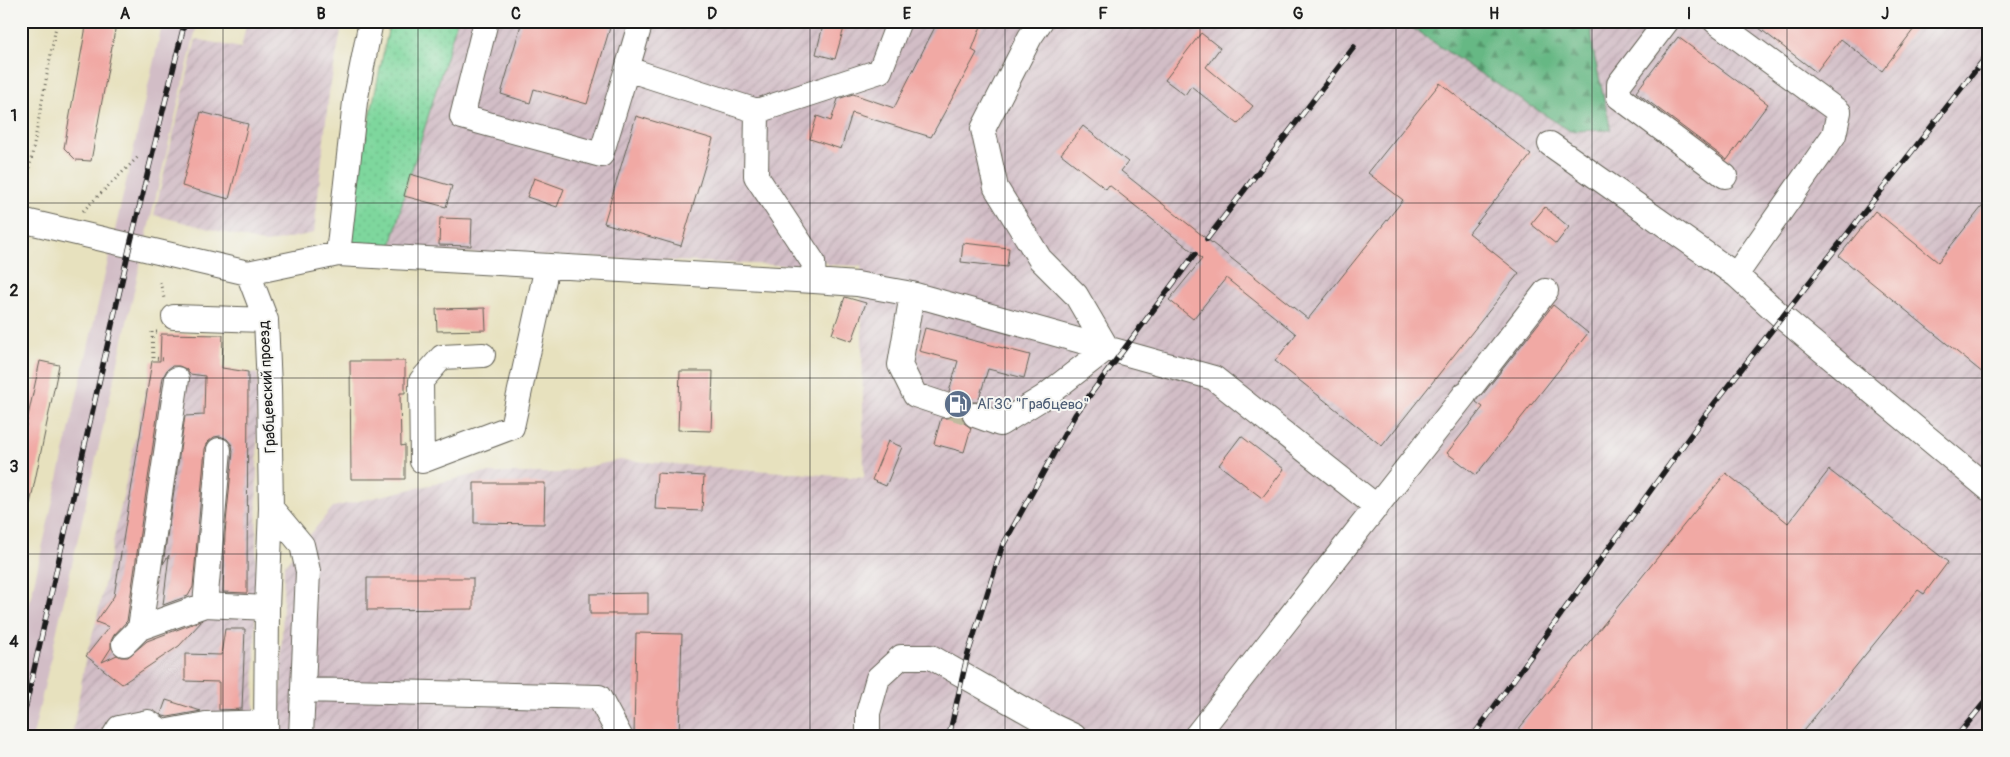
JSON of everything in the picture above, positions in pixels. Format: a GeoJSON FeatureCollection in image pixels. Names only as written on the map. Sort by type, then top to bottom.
{"type":"FeatureCollection","features":[{"type":"Feature","properties":{"kind":"street"},"geometry":{"type":"LineString","coordinates":[[338,254],[355,102],[371,21]]}},
{"type":"Feature","properties":{"kind":"street"},"geometry":{"type":"LineString","coordinates":[[486,21],[462,117],[601,155],[641,21]]}},
{"type":"Feature","properties":{"kind":"street"},"geometry":{"type":"LineString","coordinates":[[627,69],[757,112],[880,71],[899,21]]}},
{"type":"Feature","properties":{"kind":"street"},"geometry":{"type":"LineString","coordinates":[[1041,21],[1030,37],[983,129],[996,188],[1040,259],[1076,295],[1107,348]]}},
{"type":"Feature","properties":{"kind":"street"},"geometry":{"type":"LineString","coordinates":[[1667,21],[1619,84],[1619,97],[1725,176]]}},
{"type":"Feature","properties":{"kind":"street"},"geometry":{"type":"LineString","coordinates":[[1715,21],[1840,112],[1834,135],[1736,275]]}},
{"type":"Feature","properties":{"kind":"street"},"geometry":{"type":"LineString","coordinates":[[757,112],[756,176],[813,262],[814,281]]}},
{"type":"Feature","properties":{"kind":"street"},"geometry":{"type":"LineString","coordinates":[[1550,144],[1736,275],[1782,317],[1989,489]]}},
{"type":"Feature","properties":{"kind":"street"},"geometry":{"type":"LineString","coordinates":[[22,214],[248,273],[338,254],[814,281],[857,284],[912,294],[1214,378],[1377,507]]}},
{"type":"Feature","properties":{"kind":"street"},"geometry":{"type":"LineString","coordinates":[[483,355],[442,357],[421,381],[422,461],[512,426],[548,266]]}},
{"type":"Feature","properties":{"kind":"street","name":"Грабцевский проезд"},"geometry":{"type":"LineString","coordinates":[[248,273],[266,320],[271,508],[267,608],[266,729]]}},
{"type":"Feature","properties":{"kind":"street"},"geometry":{"type":"LineString","coordinates":[[1196,736],[1546,291]]}},
{"type":"Feature","properties":{"kind":"street"},"geometry":{"type":"LineString","coordinates":[[912,294],[900,365],[915,395],[945,405]]}},
{"type":"Feature","properties":{"kind":"street"},"geometry":{"type":"LineString","coordinates":[[174,317],[266,320]]}},
{"type":"Feature","properties":{"kind":"street"},"geometry":{"type":"LineString","coordinates":[[975,415],[1000,424],[1044,396],[1107,348]]}},
{"type":"Feature","properties":{"kind":"street"},"geometry":{"type":"LineString","coordinates":[[177,380],[132,636],[205,605],[267,608]]}},
{"type":"Feature","properties":{"kind":"street"},"geometry":{"type":"LineString","coordinates":[[205,605],[219,450]]}},
{"type":"Feature","properties":{"kind":"street"},"geometry":{"type":"LineString","coordinates":[[271,508],[302,545],[308,571],[301,736]]}},
{"type":"Feature","properties":{"kind":"street"},"geometry":{"type":"LineString","coordinates":[[868,736],[868,714],[878,678],[901,657],[911,657],[931,658],[1051,726],[1074,736]]}},
{"type":"Feature","properties":{"kind":"street"},"geometry":{"type":"LineString","coordinates":[[303,690],[600,697],[620,736]]}},
{"type":"Feature","properties":{"kind":"street"},"geometry":{"type":"LineString","coordinates":[[114,736],[119,728],[148,722],[162,734],[205,730],[266,729]]}},
{"type":"Feature","properties":{"kind":"path"},"geometry":{"type":"LineString","coordinates":[[22,214],[57,21]]}},
{"type":"Feature","properties":{"kind":"path"},"geometry":{"type":"LineString","coordinates":[[77,216],[139,156]]}},
{"type":"Feature","properties":{"kind":"shaded area"},"geometry":{"type":"Polygon","coordinates":[[[163,21],[198,21],[150,221],[33,736],[21,736],[21,640],[163,21]]]}},
{"type":"Feature","properties":{"kind":"shaded area"},"geometry":{"type":"Polygon","coordinates":[[[247,21],[343,21],[329,93],[314,233],[266,243],[154,215],[196,39],[241,48],[247,21]]]}},
{"type":"Feature","properties":{"kind":"shaded area"},"geometry":{"type":"Polygon","coordinates":[[[390,21],[1989,21],[1989,736],[279,736],[284,566],[333,507],[482,473],[558,473],[620,460],[864,478],[861,266],[828,265],[826,262],[806,262],[802,266],[390,250],[390,21]]]}},
{"type":"Feature","properties":{"kind":"shaded area"},"geometry":{"type":"Polygon","coordinates":[[[152,361],[182,361],[258,374],[254,736],[72,736],[86,656],[96,622],[152,361]]]}},
{"type":"Feature","properties":{"kind":"green space"},"geometry":{"type":"Polygon","coordinates":[[[390,21],[457,21],[404,196],[390,250],[349,242],[357,179],[390,21]]]}},
{"type":"Feature","properties":{"kind":"green space"},"geometry":{"type":"Polygon","coordinates":[[[1402,21],[1591,21],[1593,50],[1611,130],[1570,131],[1402,21]]]}},
{"type":"Feature","properties":{"kind":"building"},"geometry":{"type":"Polygon","coordinates":[[[87,21],[107,21],[115,30],[91,161],[76,160],[64,148],[87,21]]]}},
{"type":"Feature","properties":{"kind":"building"},"geometry":{"type":"Polygon","coordinates":[[[522,21],[612,21],[587,104],[534,89],[530,103],[501,94],[522,21]]]}},
{"type":"Feature","properties":{"kind":"building"},"geometry":{"type":"Polygon","coordinates":[[[824,21],[846,21],[835,59],[816,54],[824,21]]]}},
{"type":"Feature","properties":{"kind":"building"},"geometry":{"type":"Polygon","coordinates":[[[938,21],[983,21],[972,50],[977,53],[931,137],[852,113],[841,149],[810,139],[817,116],[831,121],[838,99],[853,94],[894,108],[938,21]]]}},
{"type":"Feature","properties":{"kind":"building"},"geometry":{"type":"Polygon","coordinates":[[[1750,21],[1920,21],[1882,71],[1841,39],[1816,72],[1750,21]]]}},
{"type":"Feature","properties":{"kind":"building"},"geometry":{"type":"Polygon","coordinates":[[[1201,33],[1220,48],[1206,67],[1253,106],[1238,124],[1191,86],[1185,95],[1165,80],[1201,33]]]}},
{"type":"Feature","properties":{"kind":"building"},"geometry":{"type":"Polygon","coordinates":[[[1678,37],[1768,104],[1727,160],[1636,92],[1678,37]]]}},
{"type":"Feature","properties":{"kind":"building"},"geometry":{"type":"Polygon","coordinates":[[[1440,83],[1531,155],[1469,233],[1519,273],[1382,446],[1275,361],[1296,334],[1226,278],[1193,319],[1169,300],[1202,259],[1109,185],[1106,189],[1061,154],[1083,126],[1128,162],[1121,171],[1308,319],[1403,200],[1368,173],[1440,83]]]}},
{"type":"Feature","properties":{"kind":"building"},"geometry":{"type":"Polygon","coordinates":[[[201,112],[248,124],[229,199],[182,186],[201,112]]]}},
{"type":"Feature","properties":{"kind":"building"},"geometry":{"type":"Polygon","coordinates":[[[636,116],[713,139],[681,246],[604,223],[636,116]]]}},
{"type":"Feature","properties":{"kind":"building"},"geometry":{"type":"Polygon","coordinates":[[[410,174],[452,186],[446,207],[404,196],[410,174]]]}},
{"type":"Feature","properties":{"kind":"building"},"geometry":{"type":"Polygon","coordinates":[[[534,178],[564,189],[557,207],[527,197],[534,178]]]}},
{"type":"Feature","properties":{"kind":"building"},"geometry":{"type":"Polygon","coordinates":[[[1989,198],[1989,378],[1839,256],[1875,211],[1938,262],[1989,198]]]}},
{"type":"Feature","properties":{"kind":"building"},"geometry":{"type":"Polygon","coordinates":[[[1545,207],[1569,227],[1556,244],[1531,224],[1545,207]]]}},
{"type":"Feature","properties":{"kind":"building"},"geometry":{"type":"Polygon","coordinates":[[[440,218],[472,219],[471,246],[439,245],[440,218]]]}},
{"type":"Feature","properties":{"kind":"building"},"geometry":{"type":"Polygon","coordinates":[[[963,243],[1009,248],[1007,267],[961,262],[963,243]]]}},
{"type":"Feature","properties":{"kind":"building"},"geometry":{"type":"Polygon","coordinates":[[[845,297],[866,303],[852,341],[832,334],[845,297]]]}},
{"type":"Feature","properties":{"kind":"building"},"geometry":{"type":"Polygon","coordinates":[[[1553,305],[1588,333],[1476,475],[1447,453],[1483,407],[1476,402],[1478,398],[1553,305]]]}},
{"type":"Feature","properties":{"kind":"building"},"geometry":{"type":"Polygon","coordinates":[[[485,308],[486,330],[437,331],[436,309],[485,308]]]}},
{"type":"Feature","properties":{"kind":"building"},"geometry":{"type":"Polygon","coordinates":[[[925,328],[1030,355],[1024,378],[988,369],[978,402],[967,404],[962,411],[964,423],[971,428],[964,452],[934,444],[941,418],[954,416],[958,409],[956,396],[949,392],[958,361],[919,351],[925,328]]]}},
{"type":"Feature","properties":{"kind":"building"},"geometry":{"type":"Polygon","coordinates":[[[161,334],[223,335],[222,368],[248,372],[247,593],[223,592],[225,533],[233,451],[232,445],[227,439],[220,436],[214,437],[208,442],[205,449],[193,587],[188,596],[163,605],[169,555],[163,564],[185,416],[204,415],[205,376],[190,374],[186,369],[172,366],[163,377],[127,621],[114,635],[111,641],[111,648],[102,662],[117,655],[128,657],[147,641],[203,620],[179,646],[122,684],[86,656],[109,627],[96,622],[114,596],[152,361],[160,361],[161,334]]]}},
{"type":"Feature","properties":{"kind":"building"},"geometry":{"type":"Polygon","coordinates":[[[40,361],[59,365],[29,509],[21,508],[21,448],[40,361]]]}},
{"type":"Feature","properties":{"kind":"building"},"geometry":{"type":"Polygon","coordinates":[[[350,361],[405,361],[405,393],[400,393],[401,446],[405,445],[405,479],[351,479],[350,361]]]}},
{"type":"Feature","properties":{"kind":"building"},"geometry":{"type":"Polygon","coordinates":[[[680,371],[713,371],[711,431],[678,430],[680,371]]]}},
{"type":"Feature","properties":{"kind":"building"},"geometry":{"type":"Polygon","coordinates":[[[1241,436],[1284,469],[1262,498],[1219,465],[1241,436]]]}},
{"type":"Feature","properties":{"kind":"building"},"geometry":{"type":"Polygon","coordinates":[[[888,441],[902,447],[886,486],[872,480],[888,441]]]}},
{"type":"Feature","properties":{"kind":"building"},"geometry":{"type":"Polygon","coordinates":[[[1829,470],[1948,562],[1924,594],[1918,590],[1799,736],[1513,736],[1726,473],[1788,523],[1829,470]]]}},
{"type":"Feature","properties":{"kind":"building"},"geometry":{"type":"Polygon","coordinates":[[[657,473],[704,476],[702,511],[655,509],[657,473]]]}},
{"type":"Feature","properties":{"kind":"building"},"geometry":{"type":"Polygon","coordinates":[[[474,483],[545,483],[544,524],[474,523],[474,483]]]}},
{"type":"Feature","properties":{"kind":"building"},"geometry":{"type":"Polygon","coordinates":[[[367,578],[473,578],[473,609],[367,610],[367,578]]]}},
{"type":"Feature","properties":{"kind":"building"},"geometry":{"type":"Polygon","coordinates":[[[648,593],[648,614],[590,614],[590,594],[648,593]]]}},
{"type":"Feature","properties":{"kind":"building"},"geometry":{"type":"Polygon","coordinates":[[[225,629],[245,629],[242,709],[219,710],[219,682],[185,681],[185,654],[221,655],[225,629]]]}},
{"type":"Feature","properties":{"kind":"building"},"geometry":{"type":"Polygon","coordinates":[[[636,633],[682,634],[679,736],[634,736],[636,633]]]}},
{"type":"Feature","properties":{"kind":"building"},"geometry":{"type":"Polygon","coordinates":[[[166,700],[201,711],[168,717],[163,716],[161,714],[166,700]]]}},
{"type":"Feature","properties":{"kind":"tunnel"},"geometry":{"type":"LineString","coordinates":[[945,405],[975,415]]}},
{"type":"Feature","properties":{"kind":"railway"},"geometry":{"type":"LineString","coordinates":[[21,727],[130,245],[185,21]]}},
{"type":"Feature","properties":{"kind":"railway"},"geometry":{"type":"LineString","coordinates":[[1207,239],[1354,47]]}},
{"type":"Feature","properties":{"kind":"railway"},"geometry":{"type":"LineString","coordinates":[[1473,736],[1703,418],[1989,53]]}},
{"type":"Feature","properties":{"kind":"railway"},"geometry":{"type":"LineString","coordinates":[[949,736],[967,657],[1002,547],[1075,415],[1195,254]]}},
{"type":"Feature","properties":{"kind":"railway"},"geometry":{"type":"LineString","coordinates":[[1957,736],[1989,697]]}},
{"type":"Feature","properties":{"kind":"place","name":"АГЗС \"Грабцево\""},"geometry":{"type":"Point","coordinates":[958,404]}}]}
